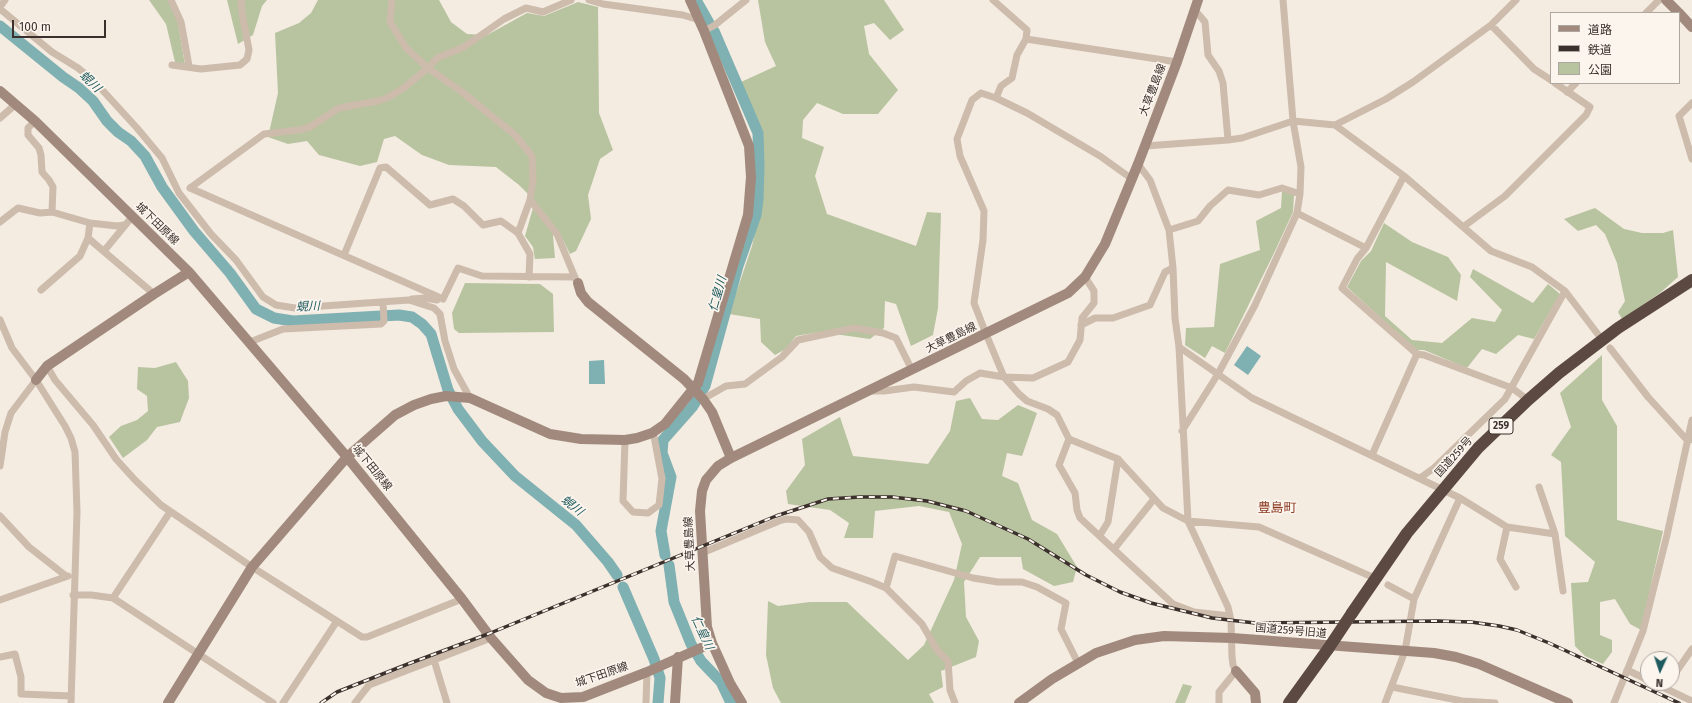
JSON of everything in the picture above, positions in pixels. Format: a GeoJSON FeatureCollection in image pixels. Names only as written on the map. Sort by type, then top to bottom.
{"type":"FeatureCollection","features":[{"type":"Feature","properties":{"kind":"highway","name":"国道259号"},"geometry":{"type":"LineString","coordinates":[[1289,703],[1407,533],[1442,489],[1478,448],[1528,400],[1560,373],[1618,328],[1692,280]]}},
{"type":"Feature","properties":{"kind":"street"},"geometry":{"type":"LineString","coordinates":[[5,0],[0,8],[52,52],[78,68],[95,82],[137,128],[162,158],[179,193],[211,234],[236,260],[263,297],[276,305],[295,308],[409,300],[416,298],[443,299]]}},
{"type":"Feature","properties":{"kind":"street"},"geometry":{"type":"LineString","coordinates":[[171,0],[181,22],[189,66]]}},
{"type":"Feature","properties":{"kind":"street"},"geometry":{"type":"LineString","coordinates":[[172,65],[189,66],[202,69],[240,65],[248,59],[249,50],[242,14],[241,0]]}},
{"type":"Feature","properties":{"kind":"street"},"geometry":{"type":"LineString","coordinates":[[392,0],[390,22],[406,48],[428,68],[462,92],[515,135],[532,156],[533,180],[530,200],[518,233]]}},
{"type":"Feature","properties":{"kind":"street"},"geometry":{"type":"LineString","coordinates":[[443,299],[190,188],[264,134],[299,130],[310,127],[338,108],[378,101],[389,97],[405,88],[437,58],[464,47],[504,18],[526,8],[543,12],[571,0]]}},
{"type":"Feature","properties":{"kind":"street"},"geometry":{"type":"LineString","coordinates":[[589,0],[604,4],[683,15],[699,20]]}},
{"type":"Feature","properties":{"kind":"street"},"geometry":{"type":"LineString","coordinates":[[168,703],[252,566],[347,457],[395,414],[431,399],[446,396],[470,398],[550,434],[581,439],[625,440],[652,433],[665,424],[694,389],[698,383],[748,215],[751,177],[749,146],[704,31],[690,0]]}},
{"type":"Feature","properties":{"kind":"street"},"geometry":{"type":"LineString","coordinates":[[704,31],[715,25],[746,0]]}},
{"type":"Feature","properties":{"kind":"street"},"geometry":{"type":"LineString","coordinates":[[993,0],[1027,30],[1026,39],[1017,54],[1012,78],[1001,86],[996,98]]}},
{"type":"Feature","properties":{"kind":"street"},"geometry":{"type":"LineString","coordinates":[[1182,431],[1218,374],[1255,305],[1297,213],[1300,194],[1301,167],[1292,121],[1283,0]]}},
{"type":"Feature","properties":{"kind":"street"},"geometry":{"type":"LineString","coordinates":[[1335,125],[1386,99],[1413,82],[1491,25],[1516,0]]}},
{"type":"Feature","properties":{"kind":"street"},"geometry":{"type":"LineString","coordinates":[[1647,12],[1659,0]]}},
{"type":"Feature","properties":{"kind":"street"},"geometry":{"type":"LineString","coordinates":[[1666,0],[1678,12]]}},
{"type":"Feature","properties":{"kind":"street"},"geometry":{"type":"LineString","coordinates":[[1196,5],[1205,22],[1208,55],[1219,71],[1223,83],[1228,140]]}},
{"type":"Feature","properties":{"kind":"street","name":"大草豊島線"},"geometry":{"type":"LineString","coordinates":[[708,645],[700,511],[702,491],[706,480],[714,471],[731,458],[865,391],[912,370],[1068,293],[1085,278],[1105,244],[1146,146],[1196,5]]}},
{"type":"Feature","properties":{"kind":"street"},"geometry":{"type":"LineString","coordinates":[[1680,14],[1692,27]]}},
{"type":"Feature","properties":{"kind":"street"},"geometry":{"type":"LineString","coordinates":[[1491,25],[1534,69],[1550,79]]}},
{"type":"Feature","properties":{"kind":"street"},"geometry":{"type":"LineString","coordinates":[[1026,39],[1177,62]]}},
{"type":"Feature","properties":{"kind":"street"},"geometry":{"type":"LineString","coordinates":[[1463,227],[1505,196],[1586,115],[1590,107],[1556,84]]}},
{"type":"Feature","properties":{"kind":"street"},"geometry":{"type":"LineString","coordinates":[[1567,92],[1575,84]]}},
{"type":"Feature","properties":{"kind":"street","name":"城下田原線"},"geometry":{"type":"LineString","coordinates":[[0,90],[35,121],[189,272],[347,457],[462,599],[491,638],[528,680],[546,693],[562,700],[583,697],[647,672],[708,645]]}},
{"type":"Feature","properties":{"kind":"street"},"geometry":{"type":"LineString","coordinates":[[1132,179],[1100,156],[1027,113],[996,98],[981,93],[972,100],[957,139],[960,156],[984,212],[983,240],[974,303],[1004,377],[1018,394],[1027,401],[1048,409],[1057,415],[1069,439],[1118,459],[1163,508],[1188,521],[1259,527],[1370,576]]}},
{"type":"Feature","properties":{"kind":"street"},"geometry":{"type":"LineString","coordinates":[[1692,103],[1679,116],[1692,159]]}},
{"type":"Feature","properties":{"kind":"street"},"geometry":{"type":"LineString","coordinates":[[0,118],[16,104]]}},
{"type":"Feature","properties":{"kind":"street"},"geometry":{"type":"LineString","coordinates":[[35,121],[28,128],[28,135],[39,148],[42,172],[53,187],[52,212]]}},
{"type":"Feature","properties":{"kind":"street"},"geometry":{"type":"LineString","coordinates":[[1146,146],[1242,138],[1292,121],[1335,125],[1404,176],[1491,251],[1532,267],[1566,292],[1600,337]]}},
{"type":"Feature","properties":{"kind":"street"},"geometry":{"type":"LineString","coordinates":[[1138,164],[1150,180],[1169,230],[1173,268],[1174,318],[1179,347],[1182,431],[1188,521],[1228,607],[1232,638],[1233,665],[1236,671],[1256,693],[1256,703]]}},
{"type":"Feature","properties":{"kind":"street"},"geometry":{"type":"LineString","coordinates":[[344,255],[380,168],[386,167],[430,205],[453,199],[464,206],[483,225],[501,221],[518,233],[530,254],[529,277]]}},
{"type":"Feature","properties":{"kind":"street"},"geometry":{"type":"LineString","coordinates":[[1404,176],[1366,248],[1357,259],[1342,288],[1417,354],[1424,355],[1512,388],[1528,400]]}},
{"type":"Feature","properties":{"kind":"street"},"geometry":{"type":"LineString","coordinates":[[1169,230],[1198,221],[1210,206],[1228,190],[1259,195],[1282,188],[1300,194]]}},
{"type":"Feature","properties":{"kind":"street"},"geometry":{"type":"LineString","coordinates":[[530,200],[558,234],[581,293],[588,302],[684,378],[703,399],[712,412],[731,458]]}},
{"type":"Feature","properties":{"kind":"street"},"geometry":{"type":"LineString","coordinates":[[0,222],[18,208],[40,213],[52,212],[90,223],[117,226],[124,225]]}},
{"type":"Feature","properties":{"kind":"street"},"geometry":{"type":"LineString","coordinates":[[1297,213],[1366,248]]}},
{"type":"Feature","properties":{"kind":"street"},"geometry":{"type":"LineString","coordinates":[[104,251],[132,217]]}},
{"type":"Feature","properties":{"kind":"street"},"geometry":{"type":"LineString","coordinates":[[41,290],[80,256],[88,238],[90,223]]}},
{"type":"Feature","properties":{"kind":"street"},"geometry":{"type":"LineString","coordinates":[[88,238],[154,294]]}},
{"type":"Feature","properties":{"kind":"street"},"geometry":{"type":"LineString","coordinates":[[443,299],[458,268],[482,276],[577,280]]}},
{"type":"Feature","properties":{"kind":"street"},"geometry":{"type":"LineString","coordinates":[[1081,325],[1095,318],[1113,318],[1150,305],[1165,272],[1173,268]]}},
{"type":"Feature","properties":{"kind":"street"},"geometry":{"type":"LineString","coordinates":[[0,466],[5,432],[11,413],[47,366],[189,272]]}},
{"type":"Feature","properties":{"kind":"street"},"geometry":{"type":"LineString","coordinates":[[865,391],[884,391],[914,387],[954,392],[966,381],[980,373],[1004,377],[1033,378],[1068,362],[1080,340],[1082,318],[1094,303],[1094,291],[1085,278]]}},
{"type":"Feature","properties":{"kind":"street"},"geometry":{"type":"LineString","coordinates":[[1420,478],[1434,468],[1505,399],[1566,292]]}},
{"type":"Feature","properties":{"kind":"street"},"geometry":{"type":"LineString","coordinates":[[409,300],[434,308],[440,314],[445,341],[454,369],[470,398]]}},
{"type":"Feature","properties":{"kind":"street"},"geometry":{"type":"LineString","coordinates":[[250,342],[284,329],[381,324],[384,321],[383,302]]}},
{"type":"Feature","properties":{"kind":"street"},"geometry":{"type":"LineString","coordinates":[[0,320],[12,348],[36,380],[65,426],[71,438],[75,452],[77,512],[73,595],[71,699],[21,694],[21,677],[16,654],[0,657]]}},
{"type":"Feature","properties":{"kind":"street"},"geometry":{"type":"LineString","coordinates":[[703,399],[726,386],[745,384],[782,357],[798,340],[854,328],[883,333],[896,338],[912,370]]}},
{"type":"Feature","properties":{"kind":"street"},"geometry":{"type":"LineString","coordinates":[[1179,347],[1252,398],[1460,498],[1507,527],[1555,534]]}},
{"type":"Feature","properties":{"kind":"street"},"geometry":{"type":"LineString","coordinates":[[1610,348],[1648,397],[1690,440]]}},
{"type":"Feature","properties":{"kind":"street"},"geometry":{"type":"LineString","coordinates":[[1372,455],[1417,354]]}},
{"type":"Feature","properties":{"kind":"street"},"geometry":{"type":"LineString","coordinates":[[47,366],[55,380],[93,425],[121,464],[135,480],[170,512],[362,637],[462,599]]}},
{"type":"Feature","properties":{"kind":"street"},"geometry":{"type":"LineString","coordinates":[[1614,703],[1643,631],[1690,440],[1692,420]]}},
{"type":"Feature","properties":{"kind":"street"},"geometry":{"type":"LineString","coordinates":[[625,440],[623,501],[633,512],[648,513],[659,505],[662,480],[654,436],[652,433]]}},
{"type":"Feature","properties":{"kind":"street"},"geometry":{"type":"LineString","coordinates":[[1069,439],[1059,465],[1075,493],[1077,510],[1080,518],[1173,604],[1194,612],[1230,616]]}},
{"type":"Feature","properties":{"kind":"street"},"geometry":{"type":"LineString","coordinates":[[1100,535],[1108,522],[1118,459]]}},
{"type":"Feature","properties":{"kind":"street"},"geometry":{"type":"LineString","coordinates":[[1539,487],[1555,534],[1563,591]]}},
{"type":"Feature","properties":{"kind":"street"},"geometry":{"type":"LineString","coordinates":[[1385,703],[1405,651],[1414,599],[1460,498]]}},
{"type":"Feature","properties":{"kind":"street"},"geometry":{"type":"LineString","coordinates":[[1114,549],[1154,499]]}},
{"type":"Feature","properties":{"kind":"street"},"geometry":{"type":"LineString","coordinates":[[113,598],[170,512]]}},
{"type":"Feature","properties":{"kind":"street"},"geometry":{"type":"LineString","coordinates":[[0,516],[29,547],[66,576]]}},
{"type":"Feature","properties":{"kind":"street"},"geometry":{"type":"LineString","coordinates":[[702,553],[779,521],[786,519],[798,520],[810,532],[820,556],[832,568],[886,588],[922,624],[937,650],[948,661],[950,690],[955,703]]}},
{"type":"Feature","properties":{"kind":"street"},"geometry":{"type":"LineString","coordinates":[[1507,527],[1500,559],[1516,587]]}},
{"type":"Feature","properties":{"kind":"street"},"geometry":{"type":"LineString","coordinates":[[886,588],[894,556],[973,578],[998,582],[1022,582],[1037,587],[1066,603],[1062,629],[1078,663]]}},
{"type":"Feature","properties":{"kind":"street"},"geometry":{"type":"LineString","coordinates":[[0,600],[66,576],[75,577]]}},
{"type":"Feature","properties":{"kind":"street"},"geometry":{"type":"LineString","coordinates":[[1388,585],[1414,599]]}},
{"type":"Feature","properties":{"kind":"street"},"geometry":{"type":"LineString","coordinates":[[73,595],[91,595],[113,598],[272,703]]}},
{"type":"Feature","properties":{"kind":"street"},"geometry":{"type":"LineString","coordinates":[[283,703],[337,621]]}},
{"type":"Feature","properties":{"kind":"street","name":"国道259号旧道"},"geometry":{"type":"LineString","coordinates":[[1019,703],[1078,663],[1114,646],[1135,640],[1164,636],[1232,638],[1328,647],[1405,651],[1456,657],[1479,664],[1568,703]]}},
{"type":"Feature","properties":{"kind":"street"},"geometry":{"type":"LineString","coordinates":[[354,703],[369,685],[491,638]]}},
{"type":"Feature","properties":{"kind":"street"},"geometry":{"type":"LineString","coordinates":[[708,645],[742,703]]}},
{"type":"Feature","properties":{"kind":"street"},"geometry":{"type":"LineString","coordinates":[[1680,666],[1692,649]]}},
{"type":"Feature","properties":{"kind":"street"},"geometry":{"type":"LineString","coordinates":[[675,703],[678,657]]}},
{"type":"Feature","properties":{"kind":"street"},"geometry":{"type":"LineString","coordinates":[[434,660],[447,703]]}},
{"type":"Feature","properties":{"kind":"street"},"geometry":{"type":"LineString","coordinates":[[1626,670],[1640,676]]}},
{"type":"Feature","properties":{"kind":"street"},"geometry":{"type":"LineString","coordinates":[[1219,703],[1219,692],[1236,671]]}},
{"type":"Feature","properties":{"kind":"street"},"geometry":{"type":"LineString","coordinates":[[646,703],[647,672]]}},
{"type":"Feature","properties":{"kind":"street"},"geometry":{"type":"LineString","coordinates":[[1392,687],[1462,701],[1495,703]]}},
{"type":"Feature","properties":{"kind":"street"},"geometry":{"type":"LineString","coordinates":[[1675,691],[1692,701]]}},
{"type":"Feature","properties":{"kind":"green space"},"geometry":{"type":"Polygon","coordinates":[[[149,0],[169,0],[178,23],[185,65],[175,62],[166,24],[149,0]]]}},
{"type":"Feature","properties":{"kind":"green space"},"geometry":{"type":"Polygon","coordinates":[[[227,0],[267,0],[262,6],[253,35],[238,44],[227,0]]]}},
{"type":"Feature","properties":{"kind":"green space"},"geometry":{"type":"Polygon","coordinates":[[[318,0],[439,0],[451,22],[467,34],[487,35],[527,13],[544,16],[578,2],[598,7],[599,113],[613,150],[600,159],[588,195],[591,219],[576,251],[570,254],[558,230],[553,236],[555,258],[535,259],[533,247],[525,236],[535,201],[519,185],[496,167],[449,165],[422,155],[395,136],[384,139],[377,162],[360,166],[319,155],[307,141],[288,144],[268,137],[278,93],[275,33],[299,23],[311,13],[318,0]]]}},
{"type":"Feature","properties":{"kind":"green space"},"geometry":{"type":"Polygon","coordinates":[[[758,0],[884,0],[904,30],[890,40],[874,23],[864,26],[869,54],[898,90],[878,114],[843,114],[817,103],[803,120],[802,138],[824,147],[815,176],[827,214],[916,246],[927,212],[941,213],[938,308],[933,335],[911,346],[896,304],[885,301],[884,328],[870,339],[820,332],[796,336],[786,349],[775,355],[761,342],[760,319],[729,314],[752,246],[762,200],[761,133],[741,82],[776,66],[765,42],[758,0]]]}},
{"type":"Feature","properties":{"kind":"green space"},"geometry":{"type":"Polygon","coordinates":[[[1282,191],[1294,195],[1293,212],[1225,353],[1212,346],[1205,358],[1185,345],[1186,328],[1214,327],[1220,264],[1260,250],[1256,221],[1281,208],[1282,191]]]}},
{"type":"Feature","properties":{"kind":"green space"},"geometry":{"type":"Polygon","coordinates":[[[1595,208],[1624,229],[1642,233],[1663,233],[1673,230],[1678,277],[1660,293],[1622,319],[1618,312],[1625,301],[1617,263],[1605,234],[1596,225],[1578,231],[1564,219],[1595,208]]]}},
{"type":"Feature","properties":{"kind":"green space"},"geometry":{"type":"Polygon","coordinates":[[[1384,223],[1412,242],[1448,257],[1461,275],[1457,301],[1386,262],[1385,316],[1412,340],[1442,343],[1472,318],[1495,322],[1502,310],[1470,277],[1473,269],[1533,303],[1548,284],[1560,294],[1534,339],[1518,335],[1496,354],[1482,349],[1467,368],[1424,350],[1416,350],[1347,287],[1361,261],[1371,251],[1384,223]]]}},
{"type":"Feature","properties":{"kind":"green space"},"geometry":{"type":"Polygon","coordinates":[[[465,283],[540,284],[553,294],[554,332],[459,333],[454,329],[452,313],[465,283]]]}},
{"type":"Feature","properties":{"kind":"green space"},"geometry":{"type":"Polygon","coordinates":[[[1602,355],[1602,400],[1617,426],[1617,520],[1663,531],[1641,630],[1630,624],[1615,599],[1600,602],[1600,635],[1612,640],[1612,652],[1603,664],[1585,656],[1575,646],[1571,583],[1588,582],[1595,562],[1565,536],[1561,462],[1551,455],[1571,427],[1560,393],[1602,355]]]}},
{"type":"Feature","properties":{"kind":"green space"},"geometry":{"type":"Polygon","coordinates":[[[176,362],[188,381],[189,398],[180,422],[157,427],[147,440],[123,458],[109,437],[121,426],[137,420],[148,411],[147,396],[137,389],[138,367],[155,368],[176,362]]]}},
{"type":"Feature","properties":{"kind":"green space"},"geometry":{"type":"Polygon","coordinates":[[[970,398],[982,419],[998,420],[1018,405],[1037,413],[1022,456],[1007,453],[1002,476],[1018,483],[1032,520],[1057,534],[1077,567],[1073,582],[1054,586],[1023,569],[1021,557],[980,557],[964,582],[966,617],[979,641],[976,657],[941,671],[943,687],[929,694],[934,703],[781,703],[773,688],[766,655],[768,601],[778,606],[810,602],[847,602],[908,660],[924,645],[954,580],[962,544],[949,512],[919,506],[875,511],[873,538],[844,538],[849,523],[830,510],[788,504],[786,491],[805,465],[802,439],[840,417],[853,456],[928,464],[950,431],[956,401],[970,398]]]}},
{"type":"Feature","properties":{"kind":"green space"},"geometry":{"type":"Polygon","coordinates":[[[1183,684],[1192,686],[1185,703],[1175,703],[1183,684]]]}},
{"type":"Feature","properties":{"kind":"water"},"geometry":{"type":"Polygon","coordinates":[[[1247,346],[1261,356],[1248,375],[1234,365],[1247,346]]]}},
{"type":"Feature","properties":{"kind":"water"},"geometry":{"type":"Polygon","coordinates":[[[604,360],[605,384],[589,384],[589,361],[604,360]]]}},
{"type":"Feature","properties":{"kind":"waterway","name":"仁皇川"},"geometry":{"type":"LineString","coordinates":[[696,0],[709,23]]}},
{"type":"Feature","properties":{"kind":"waterway","name":"蜆川"},"geometry":{"type":"LineString","coordinates":[[0,26],[63,77],[79,88],[93,101],[107,121],[118,132],[131,141],[145,156],[162,187],[194,231],[230,273],[256,309],[274,318],[293,321],[399,315],[412,317],[422,324],[431,334],[448,390],[458,409],[482,441],[515,476],[576,525],[608,562],[617,575]]}},
{"type":"Feature","properties":{"kind":"waterway","name":"仁皇川"},"geometry":{"type":"LineString","coordinates":[[665,555],[661,531],[671,477],[662,453],[663,440],[693,406],[705,386],[738,266],[756,215],[758,199],[758,133],[714,31]]}},
{"type":"Feature","properties":{"kind":"waterway","name":"仁皇川"},"geometry":{"type":"LineString","coordinates":[[669,565],[674,602],[691,644],[701,661],[721,682],[731,703]]}},
{"type":"Feature","properties":{"kind":"waterway","name":"蜆川"},"geometry":{"type":"LineString","coordinates":[[623,587],[654,659],[660,678],[658,703]]}},
{"type":"Feature","properties":{"kind":"railway"},"geometry":{"type":"LineString","coordinates":[[321,703],[337,692],[488,634],[776,516],[828,499],[860,497],[892,497],[927,501],[966,511],[1028,539],[1086,575],[1120,592],[1151,603],[1212,618],[1255,623],[1438,621],[1471,622],[1499,626],[1517,630],[1549,643],[1679,703]]}},
{"type":"Feature","properties":{"kind":"district","name":"豊島町"},"geometry":{"type":"Point","coordinates":[1277,508]}}]}
